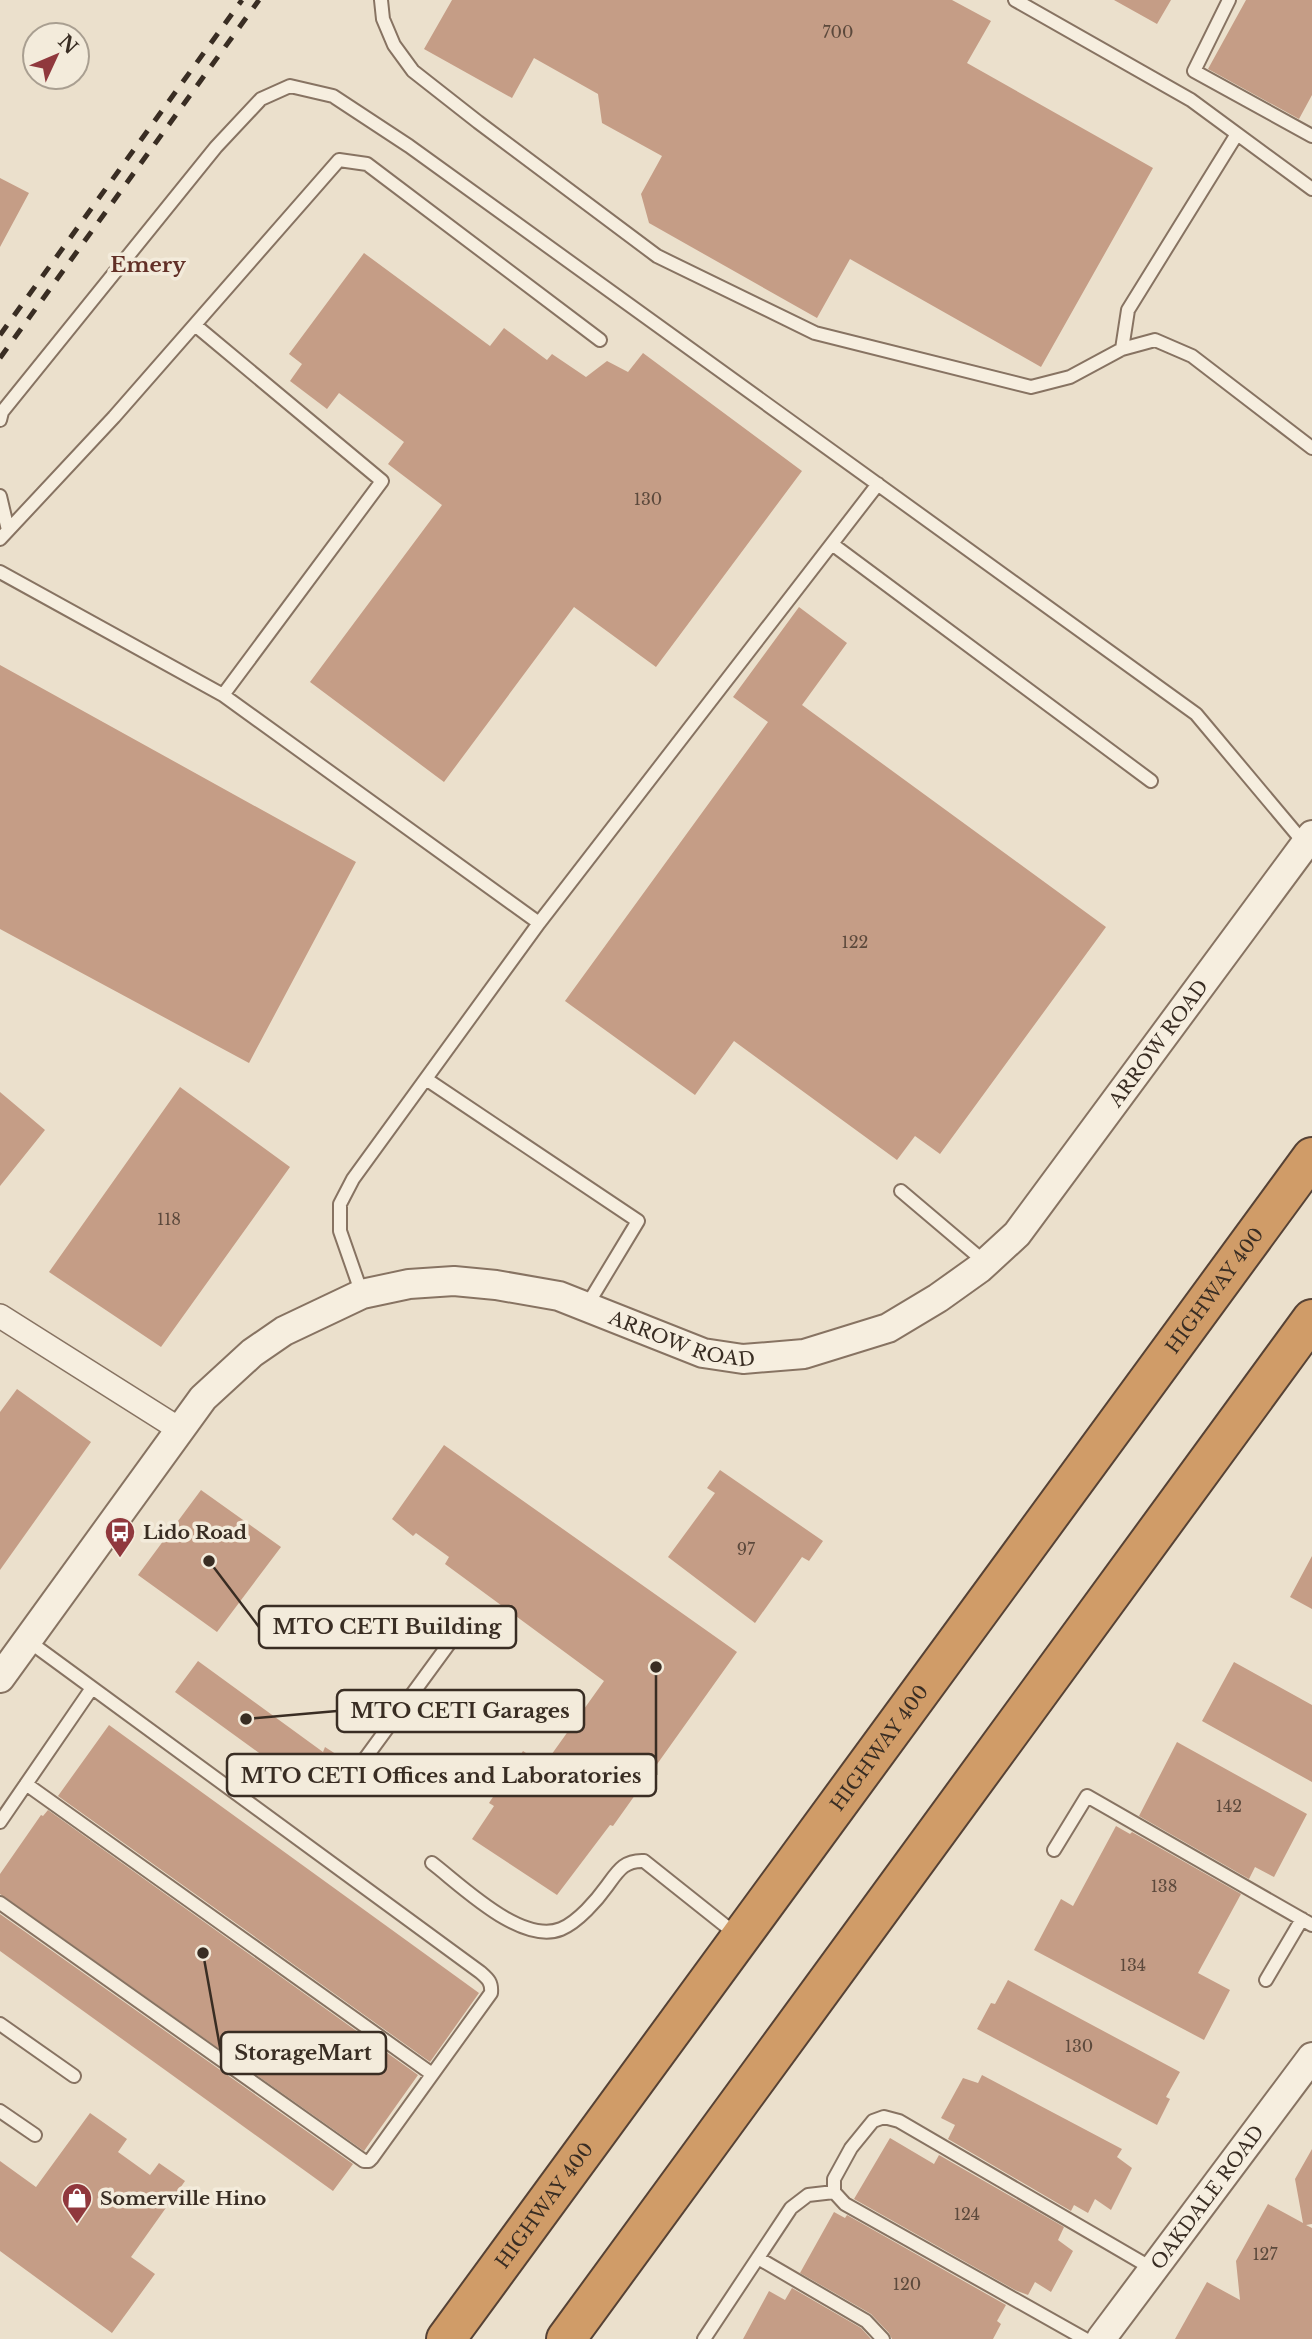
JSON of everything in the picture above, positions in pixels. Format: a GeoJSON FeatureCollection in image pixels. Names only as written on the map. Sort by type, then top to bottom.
{"type":"FeatureCollection","features":[{"type":"Feature","properties":{"kind":"highway","name":"HIGHWAY 400"},"geometry":{"type":"LineString","coordinates":[[446,2339],[1312,1157]]}},
{"type":"Feature","properties":{"kind":"highway"},"geometry":{"type":"LineString","coordinates":[[566,2339],[1312,1319]]}},
{"type":"Feature","properties":{"kind":"street","name":"ARROW ROAD"},"geometry":{"type":"LineString","coordinates":[[2,1670],[27,1640],[203,1398],[252,1353],[284,1331],[362,1294],[409,1284],[454,1281],[496,1285],[559,1296],[703,1353],[743,1359],[804,1354],[888,1328],[938,1298],[986,1262],[1017,1234],[1308,839]]}},
{"type":"Feature","properties":{"kind":"street"},"geometry":{"type":"LineString","coordinates":[[2,1321],[179,1429]]}},
{"type":"Feature","properties":{"kind":"street","name":"OAKDALE ROAD"},"geometry":{"type":"LineString","coordinates":[[1101,2339],[1309,2068]]}},
{"type":"Feature","properties":{"kind":"lane"},"geometry":{"type":"LineString","coordinates":[[381,0],[383,19],[394,45],[412,71],[478,122],[657,256],[815,333],[1031,387],[1070,377],[1122,349],[1155,340],[1192,356],[1312,448]]}},
{"type":"Feature","properties":{"kind":"lane"},"geometry":{"type":"LineString","coordinates":[[1015,0],[1191,100],[1312,189]]}},
{"type":"Feature","properties":{"kind":"lane"},"geometry":{"type":"LineString","coordinates":[[1229,0],[1194,71],[1312,136]]}},
{"type":"Feature","properties":{"kind":"lane"},"geometry":{"type":"LineString","coordinates":[[0,420],[2,412],[216,147],[261,99],[290,86],[333,96],[409,146],[1196,714],[1308,839]]}},
{"type":"Feature","properties":{"kind":"lane"},"geometry":{"type":"LineString","coordinates":[[1122,349],[1128,310],[1237,134]]}},
{"type":"Feature","properties":{"kind":"lane"},"geometry":{"type":"LineString","coordinates":[[4,534],[114,417],[339,160],[367,164],[600,340]]}},
{"type":"Feature","properties":{"kind":"lane"},"geometry":{"type":"LineString","coordinates":[[195,325],[382,481],[223,695]]}},
{"type":"Feature","properties":{"kind":"lane"},"geometry":{"type":"LineString","coordinates":[[362,1294],[340,1230],[340,1204],[353,1179],[539,923],[878,484]]}},
{"type":"Feature","properties":{"kind":"lane"},"geometry":{"type":"LineString","coordinates":[[0,496],[4,534]]}},
{"type":"Feature","properties":{"kind":"lane"},"geometry":{"type":"LineString","coordinates":[[832,544],[1151,781]]}},
{"type":"Feature","properties":{"kind":"lane"},"geometry":{"type":"LineString","coordinates":[[0,572],[223,695],[539,923]]}},
{"type":"Feature","properties":{"kind":"lane"},"geometry":{"type":"LineString","coordinates":[[426,1079],[638,1221],[586,1307]]}},
{"type":"Feature","properties":{"kind":"lane"},"geometry":{"type":"LineString","coordinates":[[901,1191],[986,1262]]}},
{"type":"Feature","properties":{"kind":"lane"},"geometry":{"type":"LineString","coordinates":[[364,1760],[462,1626]]}},
{"type":"Feature","properties":{"kind":"lane"},"geometry":{"type":"LineString","coordinates":[[0,1903],[365,2161],[372,2158],[491,1993],[489,1979],[27,1640]]}},
{"type":"Feature","properties":{"kind":"lane"},"geometry":{"type":"LineString","coordinates":[[0,1822],[92,1688]]}},
{"type":"Feature","properties":{"kind":"lane"},"geometry":{"type":"LineString","coordinates":[[26,1784],[432,2074]]}},
{"type":"Feature","properties":{"kind":"lane"},"geometry":{"type":"LineString","coordinates":[[1054,1850],[1087,1796],[1307,1922],[1266,1980]]}},
{"type":"Feature","properties":{"kind":"lane"},"geometry":{"type":"LineString","coordinates":[[432,1863],[507,1921],[541,1932],[561,1929],[594,1904],[619,1869],[630,1860],[644,1861],[740,1938]]}},
{"type":"Feature","properties":{"kind":"lane"},"geometry":{"type":"LineString","coordinates":[[1,2028],[74,2076]]}},
{"type":"Feature","properties":{"kind":"lane"},"geometry":{"type":"LineString","coordinates":[[0,2111],[35,2135]]}},
{"type":"Feature","properties":{"kind":"lane"},"geometry":{"type":"LineString","coordinates":[[1085,2339],[845,2204],[834,2192],[834,2179],[851,2148],[873,2121],[884,2117],[899,2121],[1153,2270]]}},
{"type":"Feature","properties":{"kind":"lane"},"geometry":{"type":"LineString","coordinates":[[704,2339],[791,2207],[808,2195],[834,2192]]}},
{"type":"Feature","properties":{"kind":"lane"},"geometry":{"type":"LineString","coordinates":[[758,2258],[866,2321],[883,2339]]}},
{"type":"Feature","properties":{"kind":"building"},"geometry":{"type":"Polygon","coordinates":[[[452,0],[952,0],[991,21],[967,63],[1153,168],[1041,367],[850,259],[817,318],[649,223],[641,194],[662,156],[602,123],[598,94],[534,58],[512,98],[424,49],[452,0]]]}},
{"type":"Feature","properties":{"kind":"building"},"geometry":{"type":"Polygon","coordinates":[[[1114,0],[1171,0],[1157,24],[1114,0]]]}},
{"type":"Feature","properties":{"kind":"building"},"geometry":{"type":"Polygon","coordinates":[[[1246,0],[1312,0],[1312,95],[1299,119],[1208,69],[1246,0]]]}},
{"type":"Feature","properties":{"kind":"building"},"geometry":{"type":"Polygon","coordinates":[[[0,178],[29,193],[0,247],[0,178]]]}},
{"type":"Feature","properties":{"kind":"building"},"geometry":{"type":"Polygon","coordinates":[[[364,253],[490,346],[504,328],[547,360],[552,354],[586,377],[607,361],[628,372],[643,353],[802,471],[656,667],[574,607],[444,782],[310,682],[442,505],[388,464],[404,442],[339,393],[327,409],[290,381],[302,364],[289,354],[364,253]]]}},
{"type":"Feature","properties":{"kind":"building"},"geometry":{"type":"Polygon","coordinates":[[[799,607],[847,643],[802,705],[1106,927],[940,1154],[915,1136],[897,1160],[734,1041],[695,1095],[565,1001],[768,722],[733,697],[799,607]]]}},
{"type":"Feature","properties":{"kind":"building"},"geometry":{"type":"Polygon","coordinates":[[[0,665],[356,862],[249,1063],[0,929],[0,665]]]}},
{"type":"Feature","properties":{"kind":"building"},"geometry":{"type":"Polygon","coordinates":[[[180,1087],[290,1167],[161,1347],[49,1272],[180,1087]]]}},
{"type":"Feature","properties":{"kind":"building"},"geometry":{"type":"Polygon","coordinates":[[[0,1092],[45,1130],[0,1186],[0,1092]]]}},
{"type":"Feature","properties":{"kind":"building"},"geometry":{"type":"Polygon","coordinates":[[[17,1389],[91,1442],[0,1570],[0,1412],[17,1389]]]}},
{"type":"Feature","properties":{"kind":"building"},"geometry":{"type":"Polygon","coordinates":[[[444,1445],[737,1652],[613,1826],[610,1825],[557,1895],[472,1839],[494,1806],[489,1803],[523,1751],[544,1765],[604,1681],[445,1564],[449,1557],[416,1533],[413,1536],[392,1519],[444,1445]]]}},
{"type":"Feature","properties":{"kind":"building"},"geometry":{"type":"Polygon","coordinates":[[[720,1470],[823,1541],[809,1561],[802,1557],[755,1623],[668,1557],[715,1493],[707,1488],[720,1470]]]}},
{"type":"Feature","properties":{"kind":"building"},"geometry":{"type":"Polygon","coordinates":[[[201,1490],[281,1547],[217,1632],[138,1575],[201,1490]]]}},
{"type":"Feature","properties":{"kind":"building"},"geometry":{"type":"Polygon","coordinates":[[[1312,1556],[1312,1609],[1290,1597],[1312,1556]]]}},
{"type":"Feature","properties":{"kind":"building"},"geometry":{"type":"Polygon","coordinates":[[[198,1661],[323,1752],[325,1747],[342,1758],[330,1777],[326,1775],[313,1792],[175,1692],[198,1661]]]}},
{"type":"Feature","properties":{"kind":"building"},"geometry":{"type":"Polygon","coordinates":[[[1234,1662],[1312,1705],[1312,1782],[1202,1721],[1234,1662]]]}},
{"type":"Feature","properties":{"kind":"building"},"geometry":{"type":"Polygon","coordinates":[[[109,1725],[479,1993],[430,2062],[58,1796],[109,1725]]]}},
{"type":"Feature","properties":{"kind":"building"},"geometry":{"type":"Polygon","coordinates":[[[1177,1742],[1307,1814],[1274,1877],[1255,1867],[1249,1879],[1139,1816],[1177,1742]]]}},
{"type":"Feature","properties":{"kind":"building"},"geometry":{"type":"Polygon","coordinates":[[[48,1810],[418,2075],[364,2151],[0,1894],[0,1874],[41,1815],[48,1810]]]}},
{"type":"Feature","properties":{"kind":"building"},"geometry":{"type":"Polygon","coordinates":[[[1116,1826],[1130,1834],[1132,1832],[1241,1894],[1198,1973],[1230,1990],[1204,2040],[1034,1950],[1061,1899],[1073,1906],[1116,1826]]]}},
{"type":"Feature","properties":{"kind":"building"},"geometry":{"type":"Polygon","coordinates":[[[0,1914],[353,2164],[333,2191],[0,1951],[0,1914]]]}},
{"type":"Feature","properties":{"kind":"building"},"geometry":{"type":"Polygon","coordinates":[[[1008,1980],[1180,2072],[1166,2097],[1170,2099],[1157,2125],[977,2029],[1008,1980]]]}},
{"type":"Feature","properties":{"kind":"building"},"geometry":{"type":"Polygon","coordinates":[[[982,2075],[1122,2149],[1117,2157],[1132,2168],[1111,2210],[1095,2199],[1088,2213],[1074,2205],[1071,2211],[948,2139],[955,2125],[941,2118],[963,2078],[978,2083],[982,2075]]]}},
{"type":"Feature","properties":{"kind":"building","name":"Somerville Hino"},"geometry":{"type":"Polygon","coordinates":[[[90,2113],[127,2139],[118,2152],[150,2175],[159,2163],[185,2181],[131,2257],[155,2274],[112,2333],[0,2251],[0,2161],[36,2187],[90,2113]]]}},
{"type":"Feature","properties":{"kind":"building"},"geometry":{"type":"Polygon","coordinates":[[[890,2138],[934,2164],[939,2155],[1064,2227],[1058,2240],[1073,2251],[1051,2292],[1035,2282],[1028,2295],[1015,2290],[854,2199],[890,2138]]]}},
{"type":"Feature","properties":{"kind":"building"},"geometry":{"type":"Polygon","coordinates":[[[1312,2149],[1312,2224],[1306,2225],[1312,2228],[1312,2339],[1175,2339],[1207,2282],[1240,2300],[1236,2261],[1268,2204],[1303,2223],[1295,2179],[1312,2149]]]}},
{"type":"Feature","properties":{"kind":"building"},"geometry":{"type":"Polygon","coordinates":[[[834,2212],[845,2218],[847,2215],[1006,2305],[997,2321],[1001,2324],[993,2339],[892,2339],[871,2314],[800,2273],[834,2212]]]}},
{"type":"Feature","properties":{"kind":"building"},"geometry":{"type":"Polygon","coordinates":[[[792,2288],[861,2328],[871,2339],[743,2339],[769,2291],[785,2300],[792,2288]]]}},
{"type":"Feature","properties":{"kind":"railway"},"geometry":{"type":"LineString","coordinates":[[0,335],[242,0]]}},
{"type":"Feature","properties":{"kind":"railway"},"geometry":{"type":"LineString","coordinates":[[0,358],[259,0]]}},
{"type":"Feature","properties":{"kind":"place","name":"Lido Road"},"geometry":{"type":"Point","coordinates":[120,1559]}},
{"type":"Feature","properties":{"kind":"place","name":"MTO CETI Building"},"geometry":{"type":"Point","coordinates":[209,1561]}},
{"type":"Feature","properties":{"kind":"place","name":"MTO CETI Offices and Laboratories"},"geometry":{"type":"Point","coordinates":[656,1667]}},
{"type":"Feature","properties":{"kind":"place","name":"MTO CETI Garages"},"geometry":{"type":"Point","coordinates":[246,1719]}},
{"type":"Feature","properties":{"kind":"place","name":"StorageMart"},"geometry":{"type":"Point","coordinates":[203,1953]}},
{"type":"Feature","properties":{"kind":"place","name":"Somerville Hino"},"geometry":{"type":"Point","coordinates":[77,2225]}},
{"type":"Feature","properties":{"kind":"district","name":"Emery"},"geometry":{"type":"Point","coordinates":[148,265]}}]}
